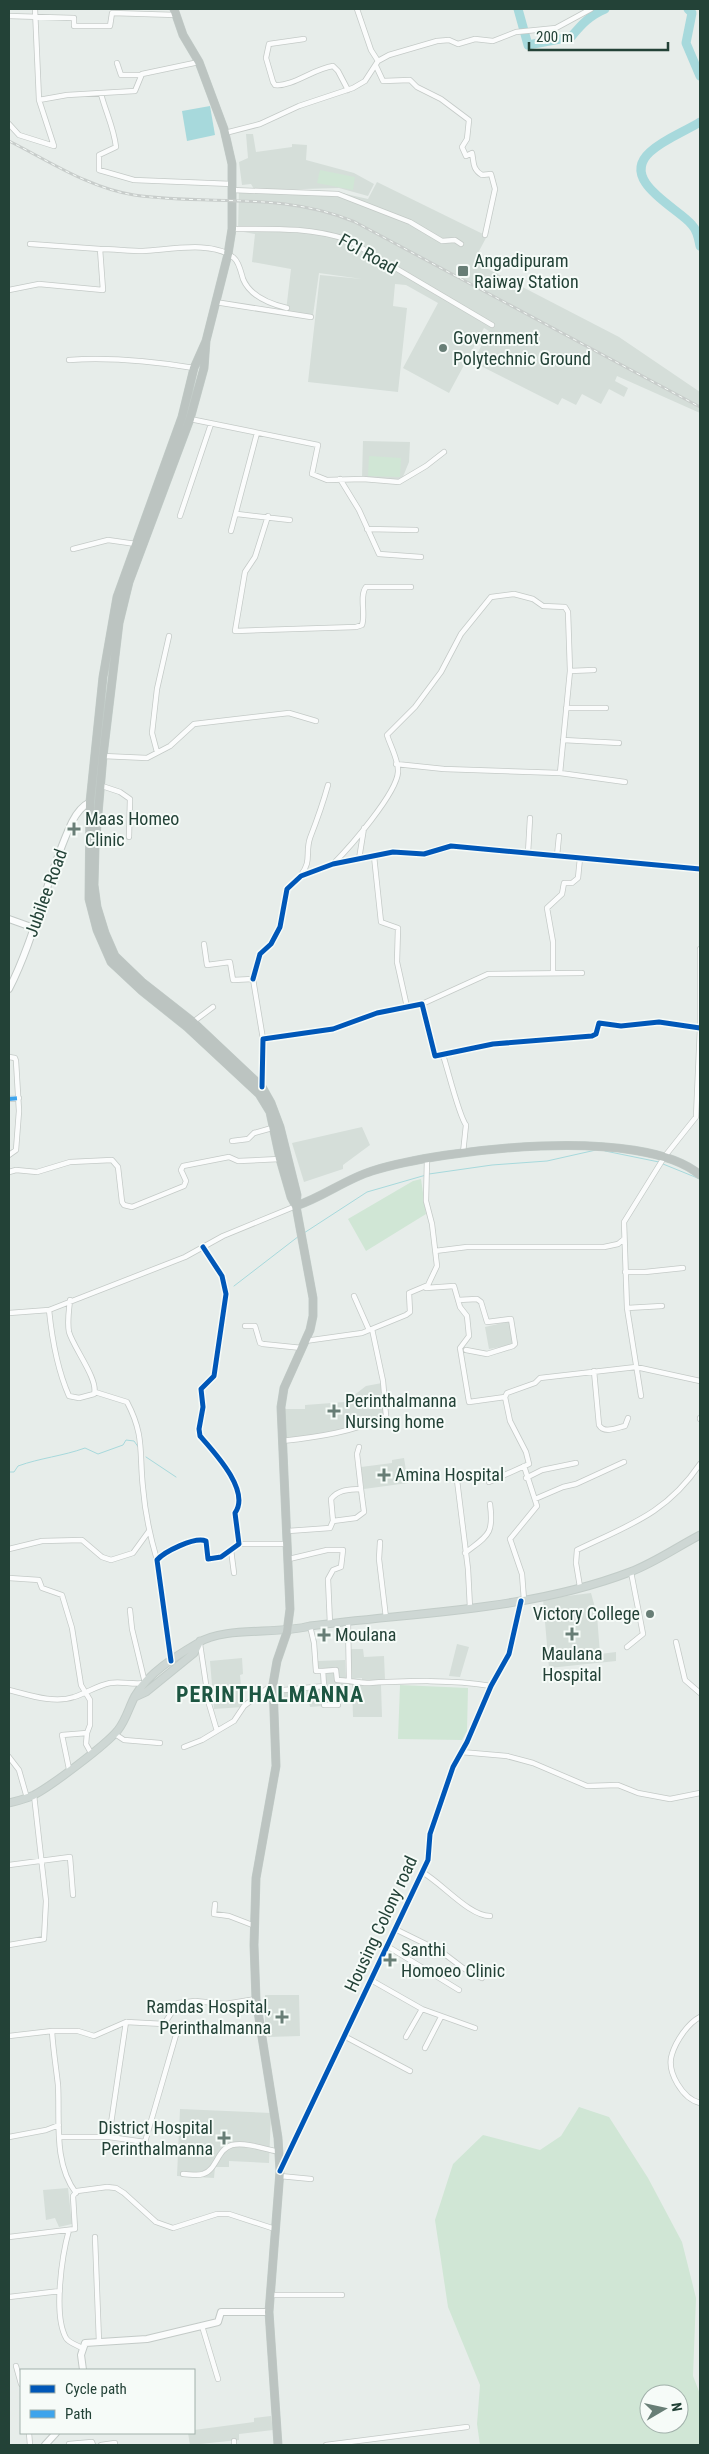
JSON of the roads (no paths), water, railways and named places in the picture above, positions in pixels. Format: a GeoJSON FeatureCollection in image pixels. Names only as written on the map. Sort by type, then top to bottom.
{"type":"FeatureCollection","features":[{"type":"Feature","properties":{"kind":"highway"},"geometry":{"type":"LineString","coordinates":[[175,12],[183,35],[199,62],[225,132],[232,164],[232,229],[228,254],[206,341],[204,368],[190,419],[129,582],[118,632],[103,756],[94,885],[97,907],[104,933],[116,956],[142,982],[193,1022],[262,1087],[272,1112],[297,1195],[296,1206],[313,1298],[313,1316],[304,1344],[284,1388],[281,1407],[290,1609],[287,1632],[277,1661],[273,1687],[276,1766],[256,1878],[253,1970],[279,2152],[280,2174],[269,2312],[278,2445]]}},
{"type":"Feature","properties":{"kind":"highway"},"geometry":{"type":"LineString","coordinates":[[206,341],[194,368],[186,403],[117,597],[109,638],[90,802],[89,899],[97,930],[112,962],[142,991],[187,1027],[259,1094],[272,1112],[272,1128],[291,1197],[296,1206]]}},
{"type":"Feature","properties":{"kind":"highway"},"geometry":{"type":"LineString","coordinates":[[90,802],[96,798],[100,803]]}},
{"type":"Feature","properties":{"kind":"highway"},"geometry":{"type":"LineString","coordinates":[[296,1206],[371,1171],[463,1153],[593,1144],[621,1147],[694,1170],[700,1175]]}},
{"type":"Feature","properties":{"kind":"main road"},"geometry":{"type":"LineString","coordinates":[[9,1803],[30,1797],[115,1734],[135,1697],[145,1683],[171,1661],[200,1641],[220,1635],[287,1632],[310,1626],[470,1608],[522,1600],[580,1587],[631,1572],[700,1535]]}},
{"type":"Feature","properties":{"kind":"main road"},"geometry":{"type":"LineString","coordinates":[[135,1697],[146,1692],[194,1653],[200,1641]]}},
{"type":"Feature","properties":{"kind":"street"},"geometry":{"type":"LineString","coordinates":[[9,124],[19,135],[54,146],[39,100],[35,9]]}},
{"type":"Feature","properties":{"kind":"street"},"geometry":{"type":"LineString","coordinates":[[358,9],[383,81],[410,80],[417,87],[441,99],[469,120],[467,139],[462,147],[466,156],[472,153],[471,160],[482,176],[490,174],[496,189],[485,235]]}},
{"type":"Feature","properties":{"kind":"street"},"geometry":{"type":"LineString","coordinates":[[225,132],[260,124],[299,106],[348,90],[365,81],[377,64],[389,55],[437,41],[448,40],[458,44],[475,39],[493,41],[516,32],[556,28],[591,9]]}},
{"type":"Feature","properties":{"kind":"street"},"geometry":{"type":"LineString","coordinates":[[9,16],[35,15],[74,18],[74,26],[110,26],[112,13],[175,12]]}},
{"type":"Feature","properties":{"kind":"street"},"geometry":{"type":"LineString","coordinates":[[304,39],[269,44],[266,58],[275,85],[282,85],[304,75],[333,66],[338,71],[348,90]]}},
{"type":"Feature","properties":{"kind":"street"},"geometry":{"type":"LineString","coordinates":[[117,63],[121,75],[140,75],[199,62]]}},
{"type":"Feature","properties":{"kind":"street"},"geometry":{"type":"LineString","coordinates":[[39,100],[67,95],[135,91],[140,75]]}},
{"type":"Feature","properties":{"kind":"street"},"geometry":{"type":"LineString","coordinates":[[101,94],[108,118],[114,128],[116,147],[99,155],[99,170],[134,180],[338,194],[410,222],[442,240],[455,240],[461,244]]}},
{"type":"Feature","properties":{"kind":"street","name":"FCI Road"},"geometry":{"type":"LineString","coordinates":[[232,229],[296,229],[323,233],[348,240],[492,325]]}},
{"type":"Feature","properties":{"kind":"street"},"geometry":{"type":"LineString","coordinates":[[30,244],[144,251],[194,248],[228,254],[236,260],[245,282],[253,292],[272,303],[287,308]]}},
{"type":"Feature","properties":{"kind":"street"},"geometry":{"type":"LineString","coordinates":[[9,290],[39,284],[103,290],[100,249]]}},
{"type":"Feature","properties":{"kind":"street"},"geometry":{"type":"LineString","coordinates":[[215,302],[311,317]]}},
{"type":"Feature","properties":{"kind":"street"},"geometry":{"type":"LineString","coordinates":[[69,360],[109,358],[152,361],[194,368]]}},
{"type":"Feature","properties":{"kind":"street"},"geometry":{"type":"LineString","coordinates":[[190,419],[318,446],[312,474],[327,480],[399,482],[426,466],[444,452]]}},
{"type":"Feature","properties":{"kind":"street"},"geometry":{"type":"LineString","coordinates":[[180,516],[211,424]]}},
{"type":"Feature","properties":{"kind":"street"},"geometry":{"type":"LineString","coordinates":[[231,531],[257,433]]}},
{"type":"Feature","properties":{"kind":"street"},"geometry":{"type":"LineString","coordinates":[[340,480],[359,510],[379,554],[421,557]]}},
{"type":"Feature","properties":{"kind":"street"},"geometry":{"type":"LineString","coordinates":[[237,514],[290,520]]}},
{"type":"Feature","properties":{"kind":"street"},"geometry":{"type":"LineString","coordinates":[[268,516],[255,557],[245,572],[235,631],[356,627],[363,623],[363,594],[366,587],[411,587]]}},
{"type":"Feature","properties":{"kind":"street"},"geometry":{"type":"LineString","coordinates":[[367,529],[416,530]]}},
{"type":"Feature","properties":{"kind":"street"},"geometry":{"type":"LineString","coordinates":[[73,549],[108,540],[136,544]]}},
{"type":"Feature","properties":{"kind":"street"},"geometry":{"type":"LineString","coordinates":[[333,864],[351,846],[390,793],[398,772],[387,735],[415,707],[441,672],[461,634],[491,596],[514,594],[533,599],[543,606],[565,607],[568,622],[570,671],[560,774]]}},
{"type":"Feature","properties":{"kind":"street"},"geometry":{"type":"LineString","coordinates":[[157,752],[152,732],[157,689],[169,636]]}},
{"type":"Feature","properties":{"kind":"street"},"geometry":{"type":"LineString","coordinates":[[570,671],[594,670]]}},
{"type":"Feature","properties":{"kind":"street"},"geometry":{"type":"LineString","coordinates":[[566,708],[606,708]]}},
{"type":"Feature","properties":{"kind":"street"},"geometry":{"type":"LineString","coordinates":[[103,756],[147,758],[170,746],[194,724],[290,713],[316,721]]}},
{"type":"Feature","properties":{"kind":"street"},"geometry":{"type":"LineString","coordinates":[[563,740],[619,743]]}},
{"type":"Feature","properties":{"kind":"street"},"geometry":{"type":"LineString","coordinates":[[396,764],[444,769],[560,774],[625,782]]}},
{"type":"Feature","properties":{"kind":"street"},"geometry":{"type":"LineString","coordinates":[[262,1087],[263,1039],[253,979],[260,954],[271,944],[280,927],[287,889],[308,867],[309,844],[328,785]]}},
{"type":"Feature","properties":{"kind":"street"},"geometry":{"type":"LineString","coordinates":[[102,786],[120,792],[130,800],[128,837]]}},
{"type":"Feature","properties":{"kind":"street","name":"Jubilee Road"},"geometry":{"type":"LineString","coordinates":[[9,989],[34,928],[73,821],[84,804],[90,802]]}},
{"type":"Feature","properties":{"kind":"street"},"geometry":{"type":"LineString","coordinates":[[528,853],[530,818]]}},
{"type":"Feature","properties":{"kind":"street"},"geometry":{"type":"LineString","coordinates":[[359,859],[365,826]]}},
{"type":"Feature","properties":{"kind":"street"},"geometry":{"type":"LineString","coordinates":[[557,856],[559,836]]}},
{"type":"Feature","properties":{"kind":"street"},"geometry":{"type":"LineString","coordinates":[[301,876],[333,864],[393,852],[424,854],[451,846],[700,869]]}},
{"type":"Feature","properties":{"kind":"street"},"geometry":{"type":"LineString","coordinates":[[374,856],[381,922],[398,928],[397,962],[407,1007]]}},
{"type":"Feature","properties":{"kind":"street"},"geometry":{"type":"LineString","coordinates":[[552,972],[554,942],[547,908],[562,894],[564,883],[572,883],[578,878],[580,858]]}},
{"type":"Feature","properties":{"kind":"street"},"geometry":{"type":"LineString","coordinates":[[9,919],[34,928]]}},
{"type":"Feature","properties":{"kind":"street"},"geometry":{"type":"LineString","coordinates":[[204,944],[207,965],[230,962],[232,980],[253,979]]}},
{"type":"Feature","properties":{"kind":"street"},"geometry":{"type":"LineString","coordinates":[[641,1396],[627,1308],[624,1222],[662,1161],[696,1117],[700,1028],[700,952]]}},
{"type":"Feature","properties":{"kind":"street"},"geometry":{"type":"LineString","coordinates":[[263,1039],[333,1029],[376,1013],[422,1004],[488,974],[582,973]]}},
{"type":"Feature","properties":{"kind":"street"},"geometry":{"type":"LineString","coordinates":[[422,1004],[435,1056],[493,1044],[592,1036],[596,1034],[599,1023],[621,1026],[659,1022],[700,1028]]}},
{"type":"Feature","properties":{"kind":"street"},"geometry":{"type":"LineString","coordinates":[[193,1022],[213,1007]]}},
{"type":"Feature","properties":{"kind":"street"},"geometry":{"type":"LineString","coordinates":[[443,1055],[458,1102],[460,1118],[466,1126],[463,1153]]}},
{"type":"Feature","properties":{"kind":"street"},"geometry":{"type":"LineString","coordinates":[[9,1057],[15,1058],[16,1061],[19,1098],[16,1150],[9,1155]]}},
{"type":"Feature","properties":{"kind":"street"},"geometry":{"type":"LineString","coordinates":[[9,1099],[19,1098]]}},
{"type":"Feature","properties":{"kind":"street"},"geometry":{"type":"LineString","coordinates":[[232,1141],[248,1139],[254,1132],[272,1128]]}},
{"type":"Feature","properties":{"kind":"street"},"geometry":{"type":"LineString","coordinates":[[9,1172],[16,1170],[37,1172],[70,1162],[112,1160],[118,1166],[122,1202],[124,1205],[132,1207],[184,1186],[186,1181],[181,1170],[184,1166],[229,1157],[238,1161],[280,1159]]}},
{"type":"Feature","properties":{"kind":"street"},"geometry":{"type":"LineString","coordinates":[[426,1159],[426,1201],[436,1251],[436,1270],[426,1288]]}},
{"type":"Feature","properties":{"kind":"street"},"geometry":{"type":"LineString","coordinates":[[9,1313],[49,1310],[70,1300],[184,1257],[223,1236],[296,1206]]}},
{"type":"Feature","properties":{"kind":"street"},"geometry":{"type":"LineString","coordinates":[[436,1251],[467,1247],[604,1247],[618,1244],[624,1238]]}},
{"type":"Feature","properties":{"kind":"street"},"geometry":{"type":"LineString","coordinates":[[203,1247],[222,1276],[226,1294],[214,1376],[201,1389],[203,1407],[199,1429],[200,1436],[231,1476],[239,1497],[239,1507],[235,1513],[239,1544]]}},
{"type":"Feature","properties":{"kind":"street"},"geometry":{"type":"LineString","coordinates":[[625,1272],[683,1268]]}},
{"type":"Feature","properties":{"kind":"street"},"geometry":{"type":"LineString","coordinates":[[245,1326],[255,1326],[260,1343],[263,1344],[304,1344],[370,1330],[410,1312],[409,1293],[426,1288],[454,1286],[468,1323],[469,1336],[460,1348],[469,1402],[482,1402],[505,1397],[507,1393],[535,1383],[540,1378],[636,1367],[700,1381]]}},
{"type":"Feature","properties":{"kind":"street"},"geometry":{"type":"LineString","coordinates":[[282,1441],[321,1437],[372,1423],[386,1416],[383,1381],[370,1330],[354,1296]]}},
{"type":"Feature","properties":{"kind":"street"},"geometry":{"type":"LineString","coordinates":[[458,1300],[477,1299],[481,1302],[488,1322],[511,1319],[514,1332],[513,1346],[487,1354],[466,1350]]}},
{"type":"Feature","properties":{"kind":"street"},"geometry":{"type":"LineString","coordinates":[[70,1300],[70,1333],[95,1392]]}},
{"type":"Feature","properties":{"kind":"street"},"geometry":{"type":"LineString","coordinates":[[627,1308],[662,1306]]}},
{"type":"Feature","properties":{"kind":"street"},"geometry":{"type":"LineString","coordinates":[[49,1310],[62,1379],[69,1396],[79,1398],[95,1392],[127,1402],[134,1415],[142,1446],[142,1485],[149,1531],[157,1560],[171,1661]]}},
{"type":"Feature","properties":{"kind":"street"},"geometry":{"type":"LineString","coordinates":[[594,1371],[599,1424],[602,1429],[625,1426],[628,1418]]}},
{"type":"Feature","properties":{"kind":"street"},"geometry":{"type":"LineString","coordinates":[[489,1482],[529,1464],[529,1460],[510,1421],[505,1397]]}},
{"type":"Feature","properties":{"kind":"street"},"geometry":{"type":"LineString","coordinates":[[333,1521],[356,1518],[364,1512],[357,1454],[359,1446]]}},
{"type":"Feature","properties":{"kind":"street"},"geometry":{"type":"LineString","coordinates":[[524,1466],[526,1478],[534,1498],[576,1484],[624,1462]]}},
{"type":"Feature","properties":{"kind":"street"},"geometry":{"type":"LineString","coordinates":[[526,1478],[542,1470],[576,1463]]}},
{"type":"Feature","properties":{"kind":"street"},"geometry":{"type":"LineString","coordinates":[[580,1587],[576,1563],[577,1550],[595,1543],[656,1511],[681,1490],[700,1464]]}},
{"type":"Feature","properties":{"kind":"street"},"geometry":{"type":"LineString","coordinates":[[458,1480],[470,1608]]}},
{"type":"Feature","properties":{"kind":"street"},"geometry":{"type":"LineString","coordinates":[[288,1531],[330,1528],[333,1521],[331,1499],[340,1490],[361,1489]]}},
{"type":"Feature","properties":{"kind":"street","name":"Housing Colony road"},"geometry":{"type":"LineString","coordinates":[[280,2174],[428,1860],[430,1834],[453,1767],[491,1686],[509,1654],[522,1600],[522,1574],[510,1539],[537,1506],[534,1498]]}},
{"type":"Feature","properties":{"kind":"street"},"geometry":{"type":"LineString","coordinates":[[465,1553],[485,1539],[490,1532],[490,1504]]}},
{"type":"Feature","properties":{"kind":"street"},"geometry":{"type":"LineString","coordinates":[[9,1548],[42,1540],[82,1540],[102,1557],[111,1560],[133,1553],[149,1531]]}},
{"type":"Feature","properties":{"kind":"street"},"geometry":{"type":"LineString","coordinates":[[157,1560],[183,1544],[200,1539],[206,1541],[208,1558],[221,1557],[239,1544],[288,1544]]}},
{"type":"Feature","properties":{"kind":"street"},"geometry":{"type":"LineString","coordinates":[[380,1542],[380,1570],[386,1618]]}},
{"type":"Feature","properties":{"kind":"street"},"geometry":{"type":"LineString","coordinates":[[231,1550],[234,1573]]}},
{"type":"Feature","properties":{"kind":"street"},"geometry":{"type":"LineString","coordinates":[[289,1559],[326,1550],[343,1550],[343,1564],[341,1567],[333,1570],[328,1579],[330,1624]]}},
{"type":"Feature","properties":{"kind":"street"},"geometry":{"type":"LineString","coordinates":[[627,1647],[643,1634],[631,1572]]}},
{"type":"Feature","properties":{"kind":"street"},"geometry":{"type":"LineString","coordinates":[[9,1578],[39,1580],[42,1588],[62,1596],[70,1622],[81,1685],[90,1700],[91,1714],[86,1744],[91,1753]]}},
{"type":"Feature","properties":{"kind":"street"},"geometry":{"type":"LineString","coordinates":[[9,1690],[57,1700],[74,1697],[96,1686],[122,1681],[145,1683],[132,1629],[130,1610]]}},
{"type":"Feature","properties":{"kind":"street"},"geometry":{"type":"LineString","coordinates":[[348,1622],[349,1679]]}},
{"type":"Feature","properties":{"kind":"street"},"geometry":{"type":"LineString","coordinates":[[310,1626],[314,1643],[316,1671],[336,1670],[337,1680],[349,1679],[365,1683],[458,1680],[491,1686]]}},
{"type":"Feature","properties":{"kind":"street"},"geometry":{"type":"LineString","coordinates":[[200,1641],[209,1704],[217,1731]]}},
{"type":"Feature","properties":{"kind":"street"},"geometry":{"type":"LineString","coordinates":[[676,1642],[685,1680],[700,1693]]}},
{"type":"Feature","properties":{"kind":"street"},"geometry":{"type":"LineString","coordinates":[[323,1671],[324,1706],[338,1705]]}},
{"type":"Feature","properties":{"kind":"street"},"geometry":{"type":"LineString","coordinates":[[184,1747],[234,1721],[244,1706],[273,1687],[324,1686]]}},
{"type":"Feature","properties":{"kind":"street"},"geometry":{"type":"LineString","coordinates":[[70,1769],[64,1752],[62,1735],[87,1733]]}},
{"type":"Feature","properties":{"kind":"street"},"geometry":{"type":"LineString","coordinates":[[115,1734],[124,1740],[160,1743]]}},
{"type":"Feature","properties":{"kind":"street"},"geometry":{"type":"LineString","coordinates":[[461,1752],[508,1756],[533,1763],[587,1786],[618,1784],[638,1793],[670,1799],[700,1793]]}},
{"type":"Feature","properties":{"kind":"street"},"geometry":{"type":"LineString","coordinates":[[9,1757],[20,1770],[30,1797],[43,1859],[46,1901],[44,1939],[9,1945]]}},
{"type":"Feature","properties":{"kind":"street"},"geometry":{"type":"LineString","coordinates":[[9,1865],[43,1859],[70,1857],[74,1895]]}},
{"type":"Feature","properties":{"kind":"street"},"geometry":{"type":"LineString","coordinates":[[422,1872],[446,1888],[470,1909],[490,1916]]}},
{"type":"Feature","properties":{"kind":"street"},"geometry":{"type":"LineString","coordinates":[[215,1904],[214,1914],[229,1916],[255,1926]]}},
{"type":"Feature","properties":{"kind":"street"},"geometry":{"type":"LineString","coordinates":[[395,1929],[442,1952],[463,1968],[482,1978]]}},
{"type":"Feature","properties":{"kind":"street"},"geometry":{"type":"LineString","coordinates":[[387,1946],[459,1990]]}},
{"type":"Feature","properties":{"kind":"street"},"geometry":{"type":"LineString","coordinates":[[371,1980],[422,2009],[475,2028]]}},
{"type":"Feature","properties":{"kind":"street"},"geometry":{"type":"LineString","coordinates":[[164,2024],[178,2002],[195,2001],[225,2004],[256,1999]]}},
{"type":"Feature","properties":{"kind":"street"},"geometry":{"type":"LineString","coordinates":[[406,2037],[422,2009]]}},
{"type":"Feature","properties":{"kind":"street"},"geometry":{"type":"LineString","coordinates":[[425,2048],[441,2017]]}},
{"type":"Feature","properties":{"kind":"street"},"geometry":{"type":"LineString","coordinates":[[700,2017],[691,2023],[681,2037],[672,2053],[670,2063],[673,2075],[683,2092],[690,2101],[700,2103]]}},
{"type":"Feature","properties":{"kind":"street"},"geometry":{"type":"LineString","coordinates":[[109,2137],[126,2022]]}},
{"type":"Feature","properties":{"kind":"street"},"geometry":{"type":"LineString","coordinates":[[9,2036],[52,2031],[78,2031],[94,2036],[126,2022],[164,2024],[178,2028],[145,2142],[109,2137],[59,2137]]}},
{"type":"Feature","properties":{"kind":"street"},"geometry":{"type":"LineString","coordinates":[[52,2031],[58,2084],[59,2137],[67,2178],[76,2193]]}},
{"type":"Feature","properties":{"kind":"street"},"geometry":{"type":"LineString","coordinates":[[344,2036],[410,2071]]}},
{"type":"Feature","properties":{"kind":"street"},"geometry":{"type":"LineString","coordinates":[[9,2137],[46,2130],[59,2125]]}},
{"type":"Feature","properties":{"kind":"street"},"geometry":{"type":"LineString","coordinates":[[183,2174],[202,2174],[209,2170],[223,2149],[230,2145],[239,2144],[279,2152]]}},
{"type":"Feature","properties":{"kind":"street"},"geometry":{"type":"LineString","coordinates":[[280,2174],[311,2179]]}},
{"type":"Feature","properties":{"kind":"street"},"geometry":{"type":"LineString","coordinates":[[9,2238],[75,2229],[73,2196],[76,2193],[107,2187],[116,2188],[156,2222],[173,2228],[217,2214],[230,2214],[275,2229]]}},
{"type":"Feature","properties":{"kind":"street"},"geometry":{"type":"LineString","coordinates":[[69,2230],[63,2252],[60,2291],[63,2329],[67,2340],[82,2348]]}},
{"type":"Feature","properties":{"kind":"street"},"geometry":{"type":"LineString","coordinates":[[96,2237],[99,2342]]}},
{"type":"Feature","properties":{"kind":"street"},"geometry":{"type":"LineString","coordinates":[[9,2298],[60,2291]]}},
{"type":"Feature","properties":{"kind":"street"},"geometry":{"type":"LineString","coordinates":[[270,2295],[342,2295]]}},
{"type":"Feature","properties":{"kind":"street"},"geometry":{"type":"LineString","coordinates":[[83,2369],[82,2348],[85,2343],[147,2338],[202,2326],[218,2322],[222,2312],[269,2312]]}},
{"type":"Feature","properties":{"kind":"street"},"geometry":{"type":"LineString","coordinates":[[202,2326],[218,2378]]}},
{"type":"Feature","properties":{"kind":"street"},"geometry":{"type":"LineString","coordinates":[[16,2366],[20,2380]]}},
{"type":"Feature","properties":{"kind":"street"},"geometry":{"type":"LineString","coordinates":[[326,2445],[467,2427]]}},
{"type":"Feature","properties":{"kind":"street"},"geometry":{"type":"LineString","coordinates":[[44,2445],[55,2434]]}},
{"type":"Feature","properties":{"kind":"street"},"geometry":{"type":"LineString","coordinates":[[69,2444],[92,2442],[93,2445]]}},
{"type":"Feature","properties":{"kind":"street"},"geometry":{"type":"LineString","coordinates":[[101,2445],[115,2443],[115,2445]]}},
{"type":"Feature","properties":{"kind":"water"},"geometry":{"type":"Polygon","coordinates":[[[210,106],[215,135],[187,141],[182,111],[210,106]]]}},
{"type":"Feature","properties":{"kind":"waterway"},"geometry":{"type":"LineString","coordinates":[[518,9],[528,45],[571,37],[586,21],[605,9]]}},
{"type":"Feature","properties":{"kind":"waterway"},"geometry":{"type":"LineString","coordinates":[[688,9],[692,13],[686,43],[700,76]]}},
{"type":"Feature","properties":{"kind":"waterway"},"geometry":{"type":"LineString","coordinates":[[700,122],[668,139],[650,152],[642,163],[641,173],[646,184],[654,193],[694,227],[700,246]]}},
{"type":"Feature","properties":{"kind":"waterway"},"geometry":{"type":"LineString","coordinates":[[429,1174],[492,1165],[547,1161],[596,1150]]}},
{"type":"Feature","properties":{"kind":"waterway"},"geometry":{"type":"LineString","coordinates":[[605,1151],[659,1162]]}},
{"type":"Feature","properties":{"kind":"waterway"},"geometry":{"type":"LineString","coordinates":[[663,1164],[700,1179]]}},
{"type":"Feature","properties":{"kind":"waterway"},"geometry":{"type":"LineString","coordinates":[[304,1233],[367,1192],[426,1175]]}},
{"type":"Feature","properties":{"kind":"waterway"},"geometry":{"type":"LineString","coordinates":[[234,1286],[299,1236]]}},
{"type":"Feature","properties":{"kind":"waterway"},"geometry":{"type":"LineString","coordinates":[[9,1472],[14,1472],[18,1466],[26,1463],[85,1448],[98,1454],[123,1445],[126,1440],[134,1441],[139,1448]]}},
{"type":"Feature","properties":{"kind":"waterway"},"geometry":{"type":"LineString","coordinates":[[146,1457],[176,1477]]}},
{"type":"Feature","properties":{"kind":"railway"},"geometry":{"type":"LineString","coordinates":[[9,141],[85,180],[134,195],[300,206],[327,212],[355,222],[700,407]]}},
{"type":"Feature","properties":{"kind":"place","name":"Angadipuram Raiway Station"},"geometry":{"type":"Point","coordinates":[463,271]}},
{"type":"Feature","properties":{"kind":"place","name":"Government Polytechnic Ground"},"geometry":{"type":"Point","coordinates":[443,348]}},
{"type":"Feature","properties":{"kind":"place","name":"Maas Homeo Clinic"},"geometry":{"type":"Point","coordinates":[74,829]}},
{"type":"Feature","properties":{"kind":"place","name":"Perinthalmanna Nursing home"},"geometry":{"type":"Point","coordinates":[334,1411]}},
{"type":"Feature","properties":{"kind":"place","name":"Amina Hospital"},"geometry":{"type":"Point","coordinates":[384,1475]}},
{"type":"Feature","properties":{"kind":"place","name":"Victory College"},"geometry":{"type":"Point","coordinates":[650,1614]}},
{"type":"Feature","properties":{"kind":"place","name":"Maulana Hospital"},"geometry":{"type":"Point","coordinates":[572,1634]}},
{"type":"Feature","properties":{"kind":"place","name":"Moulana"},"geometry":{"type":"Point","coordinates":[324,1635]}},
{"type":"Feature","properties":{"kind":"place","name":"Santhi Homoeo Clinic"},"geometry":{"type":"Point","coordinates":[390,1960]}},
{"type":"Feature","properties":{"kind":"place","name":"Ramdas Hospital, Perinthalmanna"},"geometry":{"type":"Point","coordinates":[282,2017]}},
{"type":"Feature","properties":{"kind":"place","name":"District Hospital Perinthalmanna"},"geometry":{"type":"Point","coordinates":[224,2138]}},
{"type":"Feature","properties":{"kind":"district","name":"PERINTHALMANNA"},"geometry":{"type":"Point","coordinates":[270,1694]}}]}
